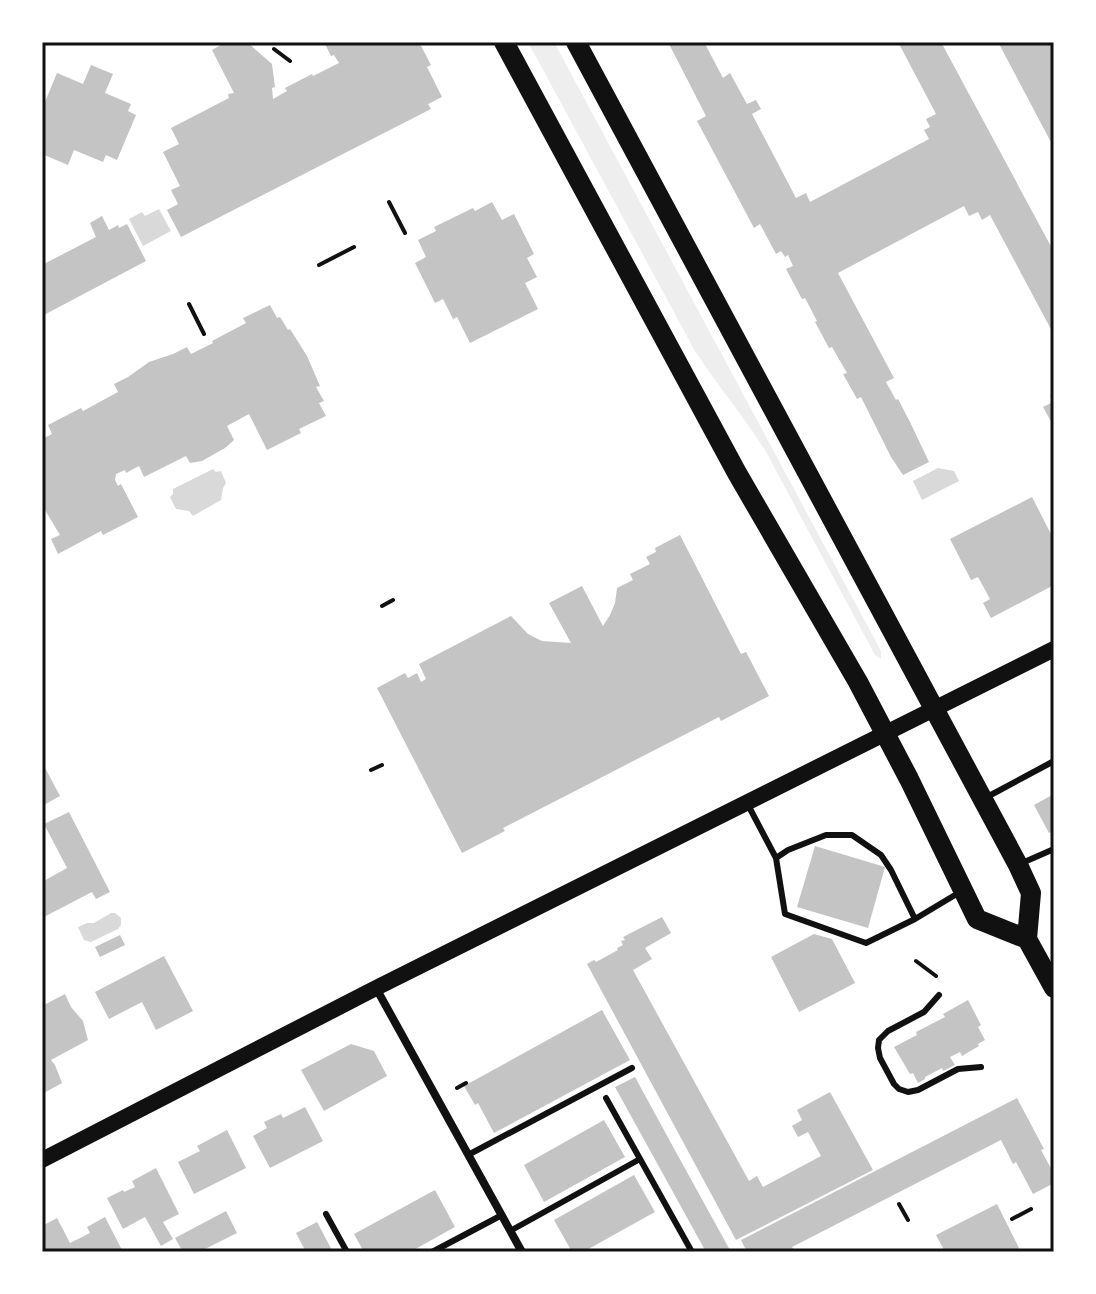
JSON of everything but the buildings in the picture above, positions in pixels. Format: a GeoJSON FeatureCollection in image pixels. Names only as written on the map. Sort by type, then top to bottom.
{"type":"FeatureCollection","features":[{"type":"Feature","properties":{"kind":"main road"},"geometry":{"type":"LineString","coordinates":[[504,42],[737,473],[885,732],[977,919],[1027,939]]}},
{"type":"Feature","properties":{"kind":"main road"},"geometry":{"type":"LineString","coordinates":[[576,42],[1018,865],[1031,893],[1027,939],[1054,988]]}},
{"type":"Feature","properties":{"kind":"main road"},"geometry":{"type":"LineString","coordinates":[[42,1160],[376,988],[1054,649]]}},
{"type":"Feature","properties":{"kind":"street"},"geometry":{"type":"LineString","coordinates":[[376,988],[522,1252]]}},
{"type":"Feature","properties":{"kind":"lane"},"geometry":{"type":"LineString","coordinates":[[984,798],[1054,761]]}},
{"type":"Feature","properties":{"kind":"lane"},"geometry":{"type":"LineString","coordinates":[[747,803],[776,858],[785,914],[866,943],[915,919],[963,890]]}},
{"type":"Feature","properties":{"kind":"lane"},"geometry":{"type":"LineString","coordinates":[[776,858],[826,835],[852,835],[881,855],[915,919]]}},
{"type":"Feature","properties":{"kind":"lane"},"geometry":{"type":"LineString","coordinates":[[1018,865],[1054,849]]}},
{"type":"Feature","properties":{"kind":"lane"},"geometry":{"type":"LineString","coordinates":[[939,995],[924,1012],[888,1031],[879,1040],[880,1058],[894,1084],[908,1092],[958,1069],[981,1067]]}},
{"type":"Feature","properties":{"kind":"lane"},"geometry":{"type":"LineString","coordinates":[[468,1155],[632,1068]]}},
{"type":"Feature","properties":{"kind":"lane"},"geometry":{"type":"LineString","coordinates":[[606,1098],[692,1252]]}},
{"type":"Feature","properties":{"kind":"lane"},"geometry":{"type":"LineString","coordinates":[[510,1231],[640,1159]]}},
{"type":"Feature","properties":{"kind":"lane"},"geometry":{"type":"LineString","coordinates":[[326,1214],[347,1252]]}},
{"type":"Feature","properties":{"kind":"lane"},"geometry":{"type":"LineString","coordinates":[[432,1252],[502,1215]]}},
{"type":"Feature","properties":{"kind":"path"},"geometry":{"type":"LineString","coordinates":[[274,49],[290,61]]}},
{"type":"Feature","properties":{"kind":"path"},"geometry":{"type":"LineString","coordinates":[[389,202],[405,233]]}},
{"type":"Feature","properties":{"kind":"path"},"geometry":{"type":"LineString","coordinates":[[319,265],[354,247]]}},
{"type":"Feature","properties":{"kind":"path"},"geometry":{"type":"LineString","coordinates":[[189,304],[204,334]]}},
{"type":"Feature","properties":{"kind":"path"},"geometry":{"type":"LineString","coordinates":[[382,606],[393,600]]}},
{"type":"Feature","properties":{"kind":"path"},"geometry":{"type":"LineString","coordinates":[[371,770],[382,765]]}},
{"type":"Feature","properties":{"kind":"path"},"geometry":{"type":"LineString","coordinates":[[916,961],[936,976]]}},
{"type":"Feature","properties":{"kind":"path"},"geometry":{"type":"LineString","coordinates":[[457,1088],[466,1083]]}},
{"type":"Feature","properties":{"kind":"path"},"geometry":{"type":"LineString","coordinates":[[899,1204],[908,1220]]}},
{"type":"Feature","properties":{"kind":"path"},"geometry":{"type":"LineString","coordinates":[[1012,1219],[1031,1209]]}},
{"type":"Feature","properties":{"kind":"shaded area"},"geometry":{"type":"Polygon","coordinates":[[[528,42],[554,42],[881,651],[881,659],[875,655],[766,452],[695,351],[528,42]]]}},
{"type":"Feature","properties":{"kind":"shaded area"},"geometry":{"type":"Polygon","coordinates":[[[159,209],[171,231],[143,246],[129,219],[142,212],[145,216],[159,209]]]}},
{"type":"Feature","properties":{"kind":"shaded area"},"geometry":{"type":"Polygon","coordinates":[[[938,468],[954,471],[959,481],[922,500],[913,481],[938,468]]]}},
{"type":"Feature","properties":{"kind":"shaded area"},"geometry":{"type":"Polygon","coordinates":[[[213,469],[221,471],[226,483],[221,500],[193,516],[189,511],[176,509],[170,497],[173,489],[213,469]]]}},
{"type":"Feature","properties":{"kind":"shaded area"},"geometry":{"type":"Polygon","coordinates":[[[111,913],[121,918],[118,929],[91,942],[84,940],[78,927],[94,923],[111,913]]]}}]}
